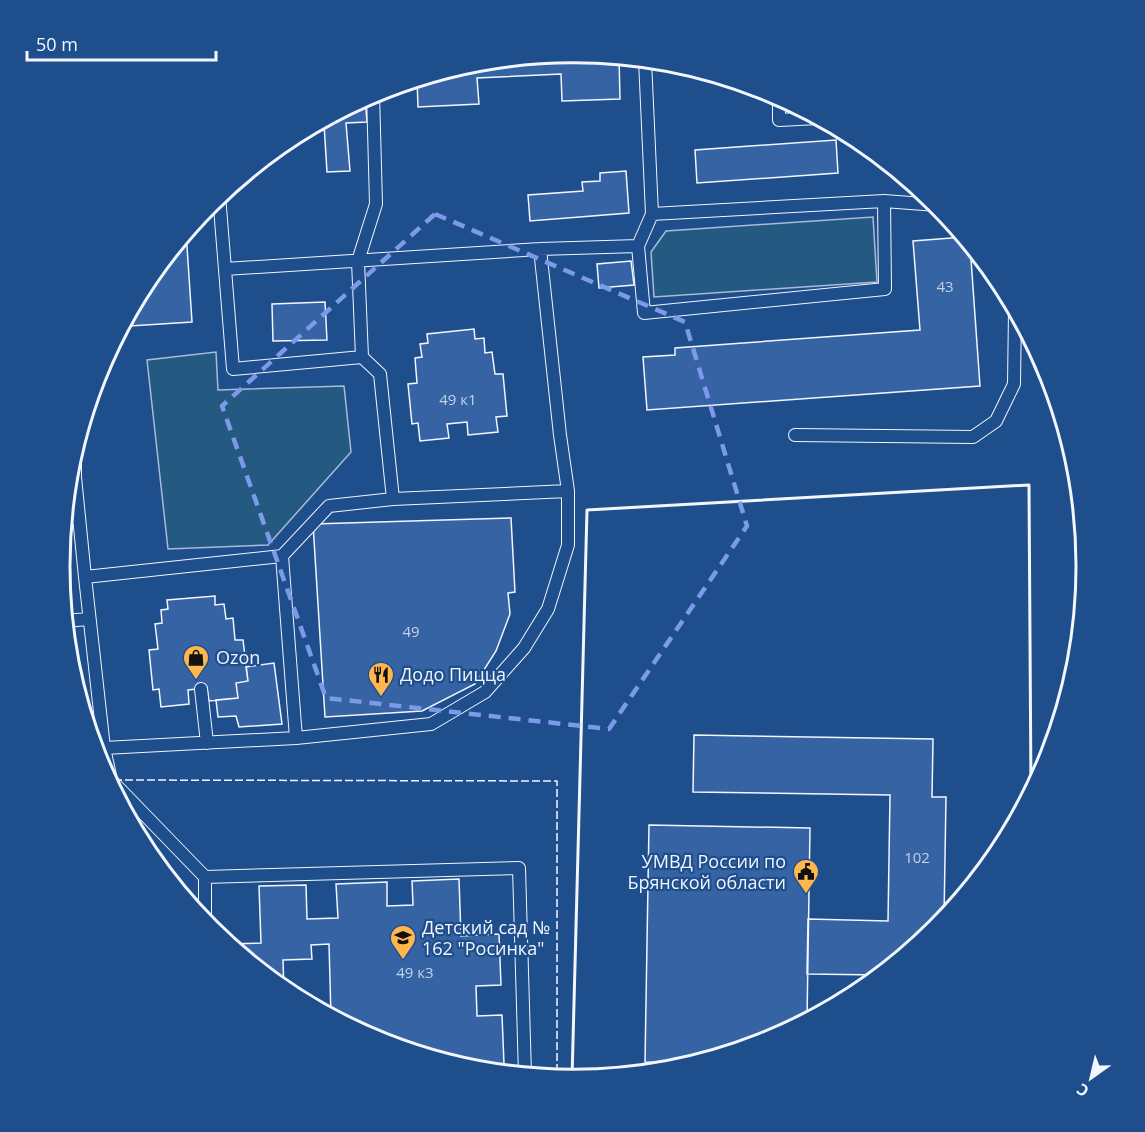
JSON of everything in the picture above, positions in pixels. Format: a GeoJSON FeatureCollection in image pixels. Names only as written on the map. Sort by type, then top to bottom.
{"type":"FeatureCollection","features":[{"type":"Feature","properties":{"kind":"lane"},"geometry":{"type":"LineString","coordinates":[[645,68],[652,214],[638,246],[644,313],[885,290],[884,201]]}},
{"type":"Feature","properties":{"kind":"lane"},"geometry":{"type":"LineString","coordinates":[[373,104],[376,204],[358,261],[362,357],[380,374],[393,499]]}},
{"type":"Feature","properties":{"kind":"lane"},"geometry":{"type":"LineString","coordinates":[[779,108],[779,120],[802,119]]}},
{"type":"Feature","properties":{"kind":"lane"},"geometry":{"type":"LineString","coordinates":[[652,214],[884,201],[921,204]]}},
{"type":"Feature","properties":{"kind":"lane"},"geometry":{"type":"LineString","coordinates":[[220,207],[233,369],[362,357]]}},
{"type":"Feature","properties":{"kind":"lane"},"geometry":{"type":"LineString","coordinates":[[225,269],[540,249],[638,246]]}},
{"type":"Feature","properties":{"kind":"lane"},"geometry":{"type":"LineString","coordinates":[[104,748],[296,738],[431,724],[485,692],[524,648],[548,609],[568,545],[568,490],[540,249]]}},
{"type":"Feature","properties":{"kind":"lane"},"geometry":{"type":"LineString","coordinates":[[795,435],[973,437],[996,421],[1014,384],[1015,327]]}},
{"type":"Feature","properties":{"kind":"lane"},"geometry":{"type":"LineString","coordinates":[[76,487],[98,732]]}},
{"type":"Feature","properties":{"kind":"lane"},"geometry":{"type":"LineString","coordinates":[[85,578],[282,556],[329,506],[393,499],[568,490]]}},
{"type":"Feature","properties":{"kind":"lane"},"geometry":{"type":"LineString","coordinates":[[72,517],[79,517]]}},
{"type":"Feature","properties":{"kind":"lane"},"geometry":{"type":"LineString","coordinates":[[282,556],[296,738]]}},
{"type":"Feature","properties":{"kind":"lane"},"geometry":{"type":"LineString","coordinates":[[73,621],[89,620]]}},
{"type":"Feature","properties":{"kind":"lane"},"geometry":{"type":"LineString","coordinates":[[201,689],[207,743]]}},
{"type":"Feature","properties":{"kind":"lane"},"geometry":{"type":"LineString","coordinates":[[124,793],[205,877],[205,909]]}},
{"type":"Feature","properties":{"kind":"lane"},"geometry":{"type":"LineString","coordinates":[[205,877],[519,868],[525,1067]]}},
{"type":"Feature","properties":{"kind":"highlighted area"},"geometry":{"type":"Polygon","coordinates":[[[435,214],[685,322],[747,526],[609,729],[326,698],[222,406],[435,214]]]}},
{"type":"Feature","properties":{"kind":"shaded area"},"geometry":{"type":"Polygon","coordinates":[[[873,217],[877,282],[654,297],[651,252],[666,231],[873,217]]]}},
{"type":"Feature","properties":{"kind":"shaded area"},"geometry":{"type":"Polygon","coordinates":[[[216,352],[218,390],[344,386],[351,452],[268,545],[168,549],[147,360],[216,352]]]}},
{"type":"Feature","properties":{"kind":"building"},"geometry":{"type":"Polygon","coordinates":[[[540,64],[619,65],[620,99],[562,101],[561,74],[477,78],[479,104],[418,107],[417,88],[474,73],[540,64]]]}},
{"type":"Feature","properties":{"kind":"building"},"geometry":{"type":"Polygon","coordinates":[[[366,108],[367,122],[346,123],[350,171],[327,172],[324,128],[366,108]]]}},
{"type":"Feature","properties":{"kind":"building"},"geometry":{"type":"Polygon","coordinates":[[[836,140],[838,173],[697,183],[695,150],[836,140]]]}},
{"type":"Feature","properties":{"kind":"building"},"geometry":{"type":"Polygon","coordinates":[[[626,171],[629,213],[530,221],[528,195],[583,191],[582,182],[600,181],[600,173],[626,171]]]}},
{"type":"Feature","properties":{"kind":"building"},"geometry":{"type":"Polygon","coordinates":[[[954,238],[971,259],[980,386],[647,410],[643,357],[675,355],[675,348],[920,330],[913,241],[954,238]]]}},
{"type":"Feature","properties":{"kind":"building"},"geometry":{"type":"Polygon","coordinates":[[[187,243],[192,322],[131,326],[154,287],[187,243]]]}},
{"type":"Feature","properties":{"kind":"building"},"geometry":{"type":"Polygon","coordinates":[[[631,261],[634,285],[599,288],[597,264],[631,261]]]}},
{"type":"Feature","properties":{"kind":"building"},"geometry":{"type":"Polygon","coordinates":[[[325,302],[327,340],[273,341],[272,304],[325,302]]]}},
{"type":"Feature","properties":{"kind":"building"},"geometry":{"type":"Polygon","coordinates":[[[474,329],[475,339],[484,338],[485,353],[492,352],[495,374],[503,374],[507,416],[496,417],[498,432],[468,435],[467,422],[447,424],[449,438],[420,441],[418,423],[412,424],[408,384],[417,383],[415,358],[422,357],[420,344],[428,343],[427,334],[474,329]]]}},
{"type":"Feature","properties":{"kind":"building"},"geometry":{"type":"Polygon","coordinates":[[[511,518],[515,592],[508,593],[510,614],[496,651],[475,684],[422,711],[325,717],[313,524],[511,518]]]}},
{"type":"Feature","properties":{"kind":"building"},"geometry":{"type":"Polygon","coordinates":[[[215,596],[215,605],[224,604],[226,619],[233,618],[235,640],[243,640],[248,681],[236,683],[238,698],[209,701],[207,688],[188,690],[189,704],[161,707],[159,689],[153,690],[149,650],[158,649],[155,624],[162,623],[161,610],[168,609],[167,600],[215,596]]]}},
{"type":"Feature","properties":{"kind":"building"},"geometry":{"type":"Polygon","coordinates":[[[274,663],[282,724],[239,727],[236,716],[218,717],[216,700],[238,698],[236,683],[248,681],[246,667],[274,663]]]}},
{"type":"Feature","properties":{"kind":"building"},"geometry":{"type":"Polygon","coordinates":[[[694,735],[933,739],[932,797],[946,797],[944,905],[904,944],[865,975],[807,974],[808,919],[888,921],[890,795],[693,792],[694,735]]]}},
{"type":"Feature","properties":{"kind":"building"},"geometry":{"type":"Polygon","coordinates":[[[649,825],[810,828],[807,1011],[765,1031],[703,1052],[645,1062],[649,825]]]}},
{"type":"Feature","properties":{"kind":"building"},"geometry":{"type":"Polygon","coordinates":[[[459,879],[461,936],[499,934],[501,985],[476,986],[477,1016],[502,1015],[504,1064],[442,1052],[411,1042],[380,1031],[331,1007],[329,944],[311,945],[312,959],[283,960],[284,977],[241,944],[261,943],[259,886],[306,885],[307,919],[338,918],[336,884],[387,882],[387,906],[413,905],[412,881],[459,879]]]}},
{"type":"Feature","properties":{"kind":"fence"},"geometry":{"type":"LineString","coordinates":[[118,780],[557,781],[557,1069]]}},
{"type":"Feature","properties":{"kind":"wall"},"geometry":{"type":"LineString","coordinates":[[572,1069],[587,510],[1029,485],[1031,772]]}},
{"type":"Feature","properties":{"kind":"place","name":"Ozon"},"geometry":{"type":"Point","coordinates":[196,681]}},
{"type":"Feature","properties":{"kind":"place","name":"Додо Пицца"},"geometry":{"type":"Point","coordinates":[381,698]}},
{"type":"Feature","properties":{"kind":"place","name":"УМВД России по Брянской области"},"geometry":{"type":"Point","coordinates":[806,895]}},
{"type":"Feature","properties":{"kind":"place","name":"Детский сад № 162 \"Росинка\""},"geometry":{"type":"Point","coordinates":[403,961]}}]}
